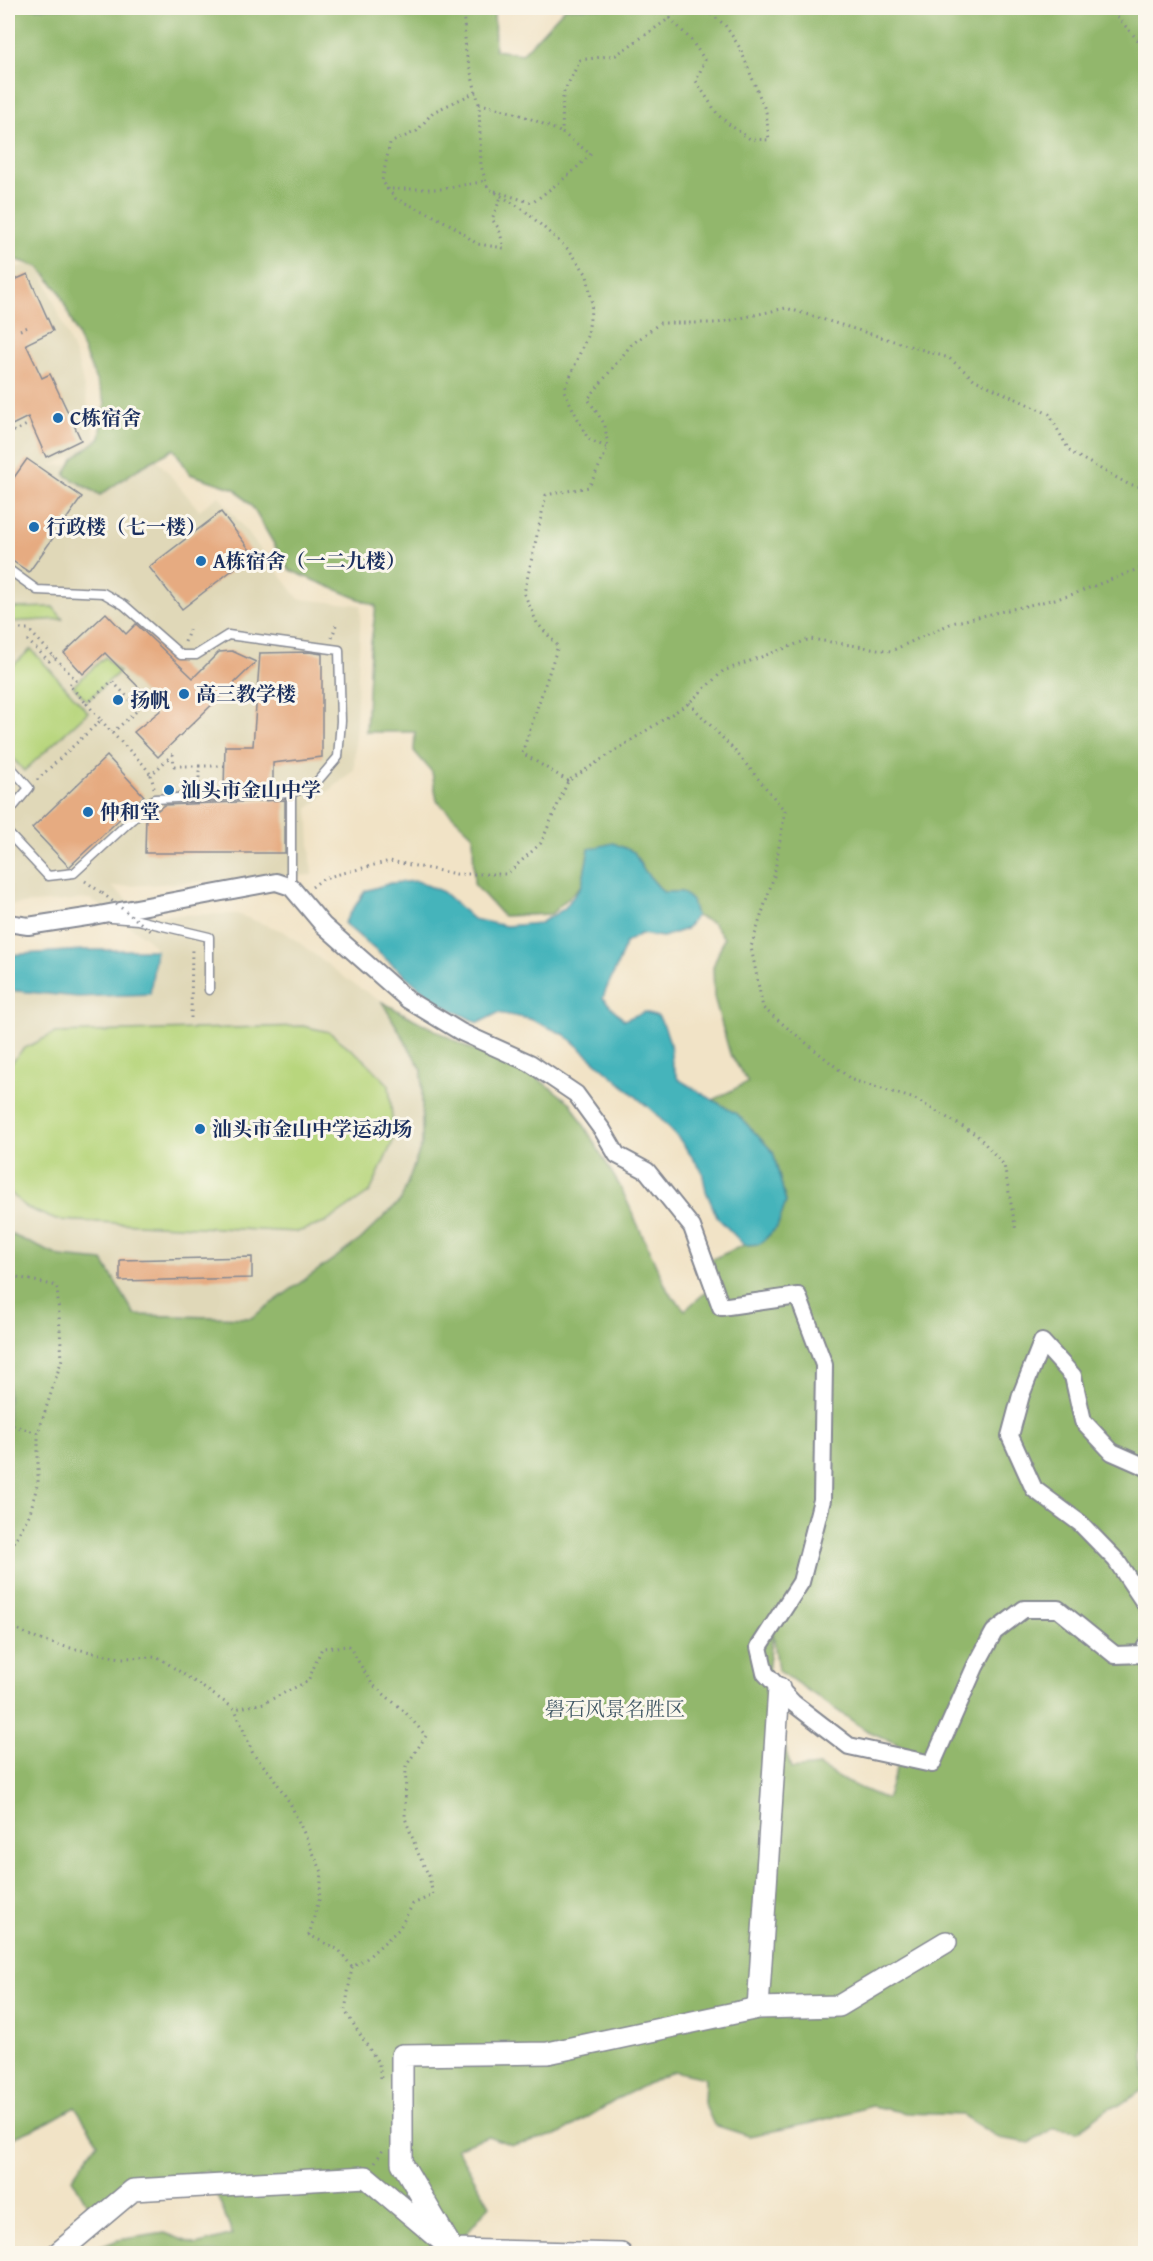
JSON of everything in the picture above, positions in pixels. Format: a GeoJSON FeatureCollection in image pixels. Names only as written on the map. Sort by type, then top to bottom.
{"type":"FeatureCollection","features":[{"type":"Feature","properties":{"kind":"street"},"geometry":{"type":"LineString","coordinates":[[8,923],[28,926],[276,882],[295,892],[323,925],[408,1000],[461,1032],[530,1063],[576,1094],[617,1155],[647,1171],[692,1227],[721,1307],[798,1296],[824,1365],[822,1500],[801,1582],[759,1647],[765,1673],[793,1703],[849,1746],[932,1764],[975,1667],[994,1632],[1024,1609],[1058,1609],[1115,1655],[1143,1654],[1146,1646]]}},
{"type":"Feature","properties":{"kind":"street"},"geometry":{"type":"LineString","coordinates":[[1146,1467],[1112,1452],[1083,1421],[1073,1376],[1042,1342],[1022,1395],[1010,1436],[1034,1489],[1080,1523],[1102,1545],[1116,1560],[1146,1605]]}},
{"type":"Feature","properties":{"kind":"street"},"geometry":{"type":"LineString","coordinates":[[758,2008],[779,1688]]}},
{"type":"Feature","properties":{"kind":"street"},"geometry":{"type":"LineString","coordinates":[[453,2250],[402,2163],[402,2055],[548,2053],[758,2008],[839,2006],[946,1942]]}},
{"type":"Feature","properties":{"kind":"street"},"geometry":{"type":"LineString","coordinates":[[57,2253],[133,2190],[366,2177],[453,2250],[621,2253]]}},
{"type":"Feature","properties":{"kind":"lane"},"geometry":{"type":"LineString","coordinates":[[8,569],[37,590],[103,593],[124,605],[181,655],[196,656],[228,635],[339,650],[341,721],[338,757],[315,784],[291,793],[154,799],[74,873],[48,876],[8,833]]}},
{"type":"Feature","properties":{"kind":"lane"},"geometry":{"type":"LineString","coordinates":[[8,764],[29,788],[8,813]]}},
{"type":"Feature","properties":{"kind":"lane"},"geometry":{"type":"LineString","coordinates":[[291,793],[295,892]]}},
{"type":"Feature","properties":{"kind":"lane"},"geometry":{"type":"LineString","coordinates":[[93,916],[138,920],[209,938],[209,990]]}},
{"type":"Feature","properties":{"kind":"path"},"geometry":{"type":"LineString","coordinates":[[463,8],[466,53],[479,104],[481,166],[488,189],[524,210],[570,251],[587,275],[592,303],[588,334],[564,391],[588,439],[608,448]]}},
{"type":"Feature","properties":{"kind":"path"},"geometry":{"type":"LineString","coordinates":[[562,133],[564,94],[580,60],[616,55],[682,8]]}},
{"type":"Feature","properties":{"kind":"path"},"geometry":{"type":"LineString","coordinates":[[670,18],[691,40],[705,60],[696,81],[718,115],[750,139],[769,140],[766,112],[740,48],[725,25],[703,8]]}},
{"type":"Feature","properties":{"kind":"path"},"geometry":{"type":"LineString","coordinates":[[1110,8],[1146,49]]}},
{"type":"Feature","properties":{"kind":"path"},"geometry":{"type":"LineString","coordinates":[[476,92],[433,112],[417,131],[390,143],[382,181],[396,199],[453,226],[477,244],[504,248],[499,229],[492,219],[501,196]]}},
{"type":"Feature","properties":{"kind":"path"},"geometry":{"type":"LineString","coordinates":[[479,104],[538,120],[562,133],[591,154],[563,180],[532,203],[488,189]]}},
{"type":"Feature","properties":{"kind":"path"},"geometry":{"type":"LineString","coordinates":[[387,189],[442,189],[486,182]]}},
{"type":"Feature","properties":{"kind":"path"},"geometry":{"type":"LineString","coordinates":[[568,781],[522,753],[558,646],[537,623],[524,593],[546,495],[589,487],[608,448],[605,425],[588,399],[631,345],[660,323],[718,323],[786,308],[950,358],[975,380],[1049,414],[1070,452],[1128,484],[1146,488]]}},
{"type":"Feature","properties":{"kind":"path"},"geometry":{"type":"LineString","coordinates":[[20,330],[28,327]]}},
{"type":"Feature","properties":{"kind":"path"},"geometry":{"type":"LineString","coordinates":[[8,434],[29,424]]}},
{"type":"Feature","properties":{"kind":"path"},"geometry":{"type":"LineString","coordinates":[[295,892],[324,878],[390,861],[456,874],[507,874],[541,843],[568,781],[689,703],[723,671],[810,639],[891,651],[952,623],[1068,596],[1146,566]]}},
{"type":"Feature","properties":{"kind":"path"},"geometry":{"type":"LineString","coordinates":[[8,629],[28,629],[76,680],[69,685],[151,775],[154,799]]}},
{"type":"Feature","properties":{"kind":"path"},"geometry":{"type":"LineString","coordinates":[[27,640],[49,661],[54,657]]}},
{"type":"Feature","properties":{"kind":"path"},"geometry":{"type":"LineString","coordinates":[[87,704],[112,681],[139,709],[112,733]]}},
{"type":"Feature","properties":{"kind":"path"},"geometry":{"type":"LineString","coordinates":[[689,703],[736,752],[785,811],[774,876],[751,947],[763,1008],[852,1080],[915,1099],[977,1135],[1004,1165],[1016,1231]]}},
{"type":"Feature","properties":{"kind":"path"},"geometry":{"type":"LineString","coordinates":[[29,788],[100,720]]}},
{"type":"Feature","properties":{"kind":"path"},"geometry":{"type":"LineString","coordinates":[[151,775],[173,754],[174,766],[225,766]]}},
{"type":"Feature","properties":{"kind":"path"},"geometry":{"type":"LineString","coordinates":[[199,766],[199,797]]}},
{"type":"Feature","properties":{"kind":"path"},"geometry":{"type":"LineString","coordinates":[[74,873],[151,931],[161,934]]}},
{"type":"Feature","properties":{"kind":"path"},"geometry":{"type":"LineString","coordinates":[[191,1018],[192,943]]}},
{"type":"Feature","properties":{"kind":"path"},"geometry":{"type":"LineString","coordinates":[[8,1270],[17,1277],[57,1286],[62,1359],[38,1433],[36,1492],[30,1513],[8,1553]]}},
{"type":"Feature","properties":{"kind":"path"},"geometry":{"type":"LineString","coordinates":[[8,1424],[38,1433]]}},
{"type":"Feature","properties":{"kind":"path"},"geometry":{"type":"LineString","coordinates":[[8,1625],[38,1639],[66,1647],[122,1658],[158,1657],[235,1709],[253,1754],[272,1774],[290,1803],[322,1872],[319,1900],[309,1935],[339,1950],[352,1967],[345,2011],[379,2064],[382,2085]]}},
{"type":"Feature","properties":{"kind":"path"},"geometry":{"type":"LineString","coordinates":[[235,1709],[264,1703],[308,1681],[322,1648],[349,1646],[372,1684],[405,1712],[426,1736],[406,1766],[405,1818],[429,1876],[433,1895],[413,1904],[399,1929],[366,1959],[352,1967]]}},
{"type":"Feature","properties":{"kind":"path"},"geometry":{"type":"LineString","coordinates":[[366,2177],[385,2147]]}},
{"type":"Feature","properties":{"kind":"shaded area","name":"汕头市金山中学"},"geometry":{"type":"Polygon","coordinates":[[[38,261],[78,362],[97,445],[50,466],[156,458],[199,510],[219,496],[299,599],[361,605],[354,770],[308,809],[312,875],[112,887],[147,915],[237,914],[285,932],[352,983],[382,1002],[422,1070],[422,1144],[401,1200],[360,1240],[251,1318],[135,1315],[103,1261],[61,1257],[8,1233],[8,1019],[11,991],[78,997],[149,994],[156,950],[148,939],[90,899],[8,905],[8,270],[38,261]]]}},
{"type":"Feature","properties":{"kind":"green space","name":"礐石风景名胜区"},"geometry":{"type":"Polygon","coordinates":[[[8,8],[494,8],[495,50],[522,54],[565,8],[1145,8],[1145,2088],[1121,2105],[1110,2107],[1078,2131],[1054,2128],[1030,2143],[999,2138],[962,2115],[906,2113],[872,2106],[812,2123],[749,2136],[714,2125],[704,2103],[705,2078],[673,2071],[621,2097],[560,2134],[512,2145],[488,2136],[456,2148],[490,2205],[453,2249],[621,2254],[85,2253],[118,2240],[165,2233],[196,2245],[233,2235],[207,2171],[137,2187],[92,2213],[72,2178],[98,2142],[75,2107],[43,2125],[8,2140],[8,1233],[61,1257],[103,1261],[135,1315],[251,1318],[360,1240],[401,1200],[422,1144],[422,1070],[382,1002],[467,1047],[529,1072],[571,1103],[621,1188],[668,1291],[685,1310],[715,1284],[710,1260],[744,1245],[760,1244],[777,1227],[786,1202],[773,1152],[738,1115],[713,1100],[748,1082],[730,1054],[714,997],[713,967],[724,938],[713,923],[696,916],[692,901],[682,892],[663,892],[643,869],[634,852],[589,849],[582,885],[551,914],[503,916],[474,884],[473,835],[437,801],[432,772],[414,751],[415,732],[366,732],[370,650],[376,606],[289,570],[253,508],[235,489],[190,474],[174,449],[138,469],[100,495],[65,475],[73,459],[100,438],[105,402],[59,291],[39,267],[8,257],[8,8]],[[773,1633],[766,1687],[782,1717],[781,1734],[791,1769],[819,1766],[846,1782],[886,1799],[904,1747],[866,1730],[778,1670],[773,1633]]]}},
{"type":"Feature","properties":{"kind":"green space"},"geometry":{"type":"Polygon","coordinates":[[[8,602],[14,608],[53,607],[63,619],[8,622],[8,602]]]}},
{"type":"Feature","properties":{"kind":"green space"},"geometry":{"type":"Polygon","coordinates":[[[31,649],[88,712],[24,771],[8,753],[8,670],[31,649]]]}},
{"type":"Feature","properties":{"kind":"green space"},"geometry":{"type":"Polygon","coordinates":[[[105,657],[119,672],[87,701],[73,686],[105,657]]]}},
{"type":"Feature","properties":{"kind":"green space","name":"汕头市金山中学运动场"},"geometry":{"type":"Polygon","coordinates":[[[303,1026],[329,1032],[365,1060],[389,1085],[393,1141],[370,1192],[325,1223],[297,1232],[56,1220],[25,1207],[8,1190],[8,1067],[23,1049],[55,1033],[303,1026]]]}},
{"type":"Feature","properties":{"kind":"water"},"geometry":{"type":"Polygon","coordinates":[[[613,843],[634,852],[643,869],[663,892],[682,892],[692,901],[696,916],[686,929],[663,937],[640,934],[625,943],[603,998],[624,1020],[644,1012],[658,1016],[670,1043],[672,1064],[678,1079],[738,1115],[773,1152],[786,1202],[777,1227],[760,1244],[744,1245],[717,1217],[706,1191],[702,1171],[680,1140],[655,1113],[565,1035],[530,1019],[498,1013],[478,1023],[435,1001],[344,923],[365,891],[391,883],[417,881],[443,892],[473,919],[506,926],[540,923],[564,909],[582,885],[589,849],[613,843]]]}},
{"type":"Feature","properties":{"kind":"water"},"geometry":{"type":"Polygon","coordinates":[[[83,950],[156,950],[150,994],[78,997],[8,990],[8,955],[83,950]]]}},
{"type":"Feature","properties":{"kind":"building"},"geometry":{"type":"Polygon","coordinates":[[[28,274],[53,331],[26,344],[42,378],[50,374],[81,440],[46,457],[28,417],[8,427],[8,283],[28,274]]]}},
{"type":"Feature","properties":{"kind":"building","name":"行政楼（七一楼）"},"geometry":{"type":"Polygon","coordinates":[[[27,459],[82,497],[29,572],[8,558],[8,486],[27,459]]]}},
{"type":"Feature","properties":{"kind":"building","name":"A栋宿舍（一二九楼）"},"geometry":{"type":"Polygon","coordinates":[[[221,512],[253,554],[182,609],[149,567],[221,512]]]}},
{"type":"Feature","properties":{"kind":"building","name":"高三教学楼"},"geometry":{"type":"Polygon","coordinates":[[[106,613],[126,634],[136,624],[193,678],[219,652],[232,651],[256,662],[158,757],[134,732],[161,710],[105,653],[83,674],[64,653],[106,613]]]}},
{"type":"Feature","properties":{"kind":"building"},"geometry":{"type":"Polygon","coordinates":[[[260,653],[322,654],[322,757],[273,763],[273,787],[224,790],[225,746],[253,746],[260,653]]]}},
{"type":"Feature","properties":{"kind":"building","name":"仲和堂"},"geometry":{"type":"Polygon","coordinates":[[[107,756],[144,796],[69,867],[32,828],[107,756]]]}},
{"type":"Feature","properties":{"kind":"building"},"geometry":{"type":"Polygon","coordinates":[[[285,800],[285,853],[145,853],[146,815],[155,807],[158,810],[164,805],[285,800]]]}},
{"type":"Feature","properties":{"kind":"building"},"geometry":{"type":"Polygon","coordinates":[[[252,1257],[252,1278],[120,1281],[120,1260],[252,1257]]]}},
{"type":"Feature","properties":{"kind":"place","name":"C栋宿舍"},"geometry":{"type":"Point","coordinates":[58,418]}},
{"type":"Feature","properties":{"kind":"place","name":"行政楼（七一楼）"},"geometry":{"type":"Point","coordinates":[34,527]}},
{"type":"Feature","properties":{"kind":"place","name":"A栋宿舍（一二九楼）"},"geometry":{"type":"Point","coordinates":[201,561]}},
{"type":"Feature","properties":{"kind":"place","name":"高三教学楼"},"geometry":{"type":"Point","coordinates":[184,694]}},
{"type":"Feature","properties":{"kind":"place","name":"扬帆"},"geometry":{"type":"Point","coordinates":[118,700]}},
{"type":"Feature","properties":{"kind":"place","name":"汕头市金山中学"},"geometry":{"type":"Point","coordinates":[169,790]}},
{"type":"Feature","properties":{"kind":"place","name":"仲和堂"},"geometry":{"type":"Point","coordinates":[88,812]}},
{"type":"Feature","properties":{"kind":"place","name":"汕头市金山中学运动场"},"geometry":{"type":"Point","coordinates":[200,1129]}}]}
